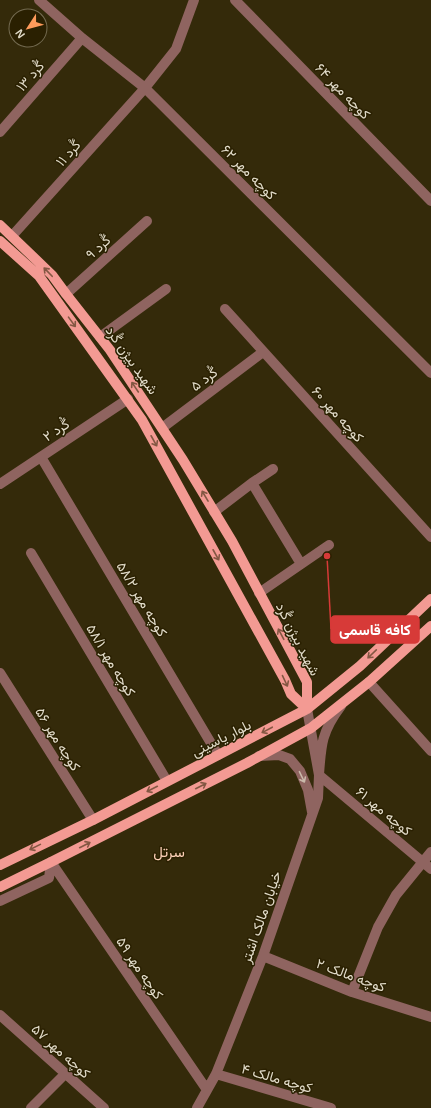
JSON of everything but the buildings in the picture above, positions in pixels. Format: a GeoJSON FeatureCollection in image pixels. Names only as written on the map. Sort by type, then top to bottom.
{"type":"FeatureCollection","features":[{"type":"Feature","properties":{"kind":"main road","name":"شهید بیژن گُرد"},"geometry":{"type":"LineString","coordinates":[[0,225],[52,275],[100,337],[183,460],[232,541],[307,682],[307,709]]}},
{"type":"Feature","properties":{"kind":"main road","name":"شهید بیژن گُرد"},"geometry":{"type":"LineString","coordinates":[[0,241],[39,276],[142,420],[285,680],[291,694],[307,709]]}},
{"type":"Feature","properties":{"kind":"main road","name":"بلوار یاسینی"},"geometry":{"type":"LineString","coordinates":[[0,865],[93,820],[307,709],[360,666],[431,599]]}},
{"type":"Feature","properties":{"kind":"main road"},"geometry":{"type":"LineString","coordinates":[[0,887],[260,756],[311,728],[369,682],[431,626]]}},
{"type":"Feature","properties":{"kind":"street","name":"کوچه مهر ۶۲"},"geometry":{"type":"LineString","coordinates":[[39,0],[82,38],[145,88],[431,373]]}},
{"type":"Feature","properties":{"kind":"street","name":"گُرد ۱۱"},"geometry":{"type":"LineString","coordinates":[[12,236],[145,88],[176,49],[194,0]]}},
{"type":"Feature","properties":{"kind":"street","name":"کوچه مهر ۶۴"},"geometry":{"type":"LineString","coordinates":[[235,0],[431,201]]}},
{"type":"Feature","properties":{"kind":"street","name":"گُرد ۱۳"},"geometry":{"type":"LineString","coordinates":[[0,132],[82,38]]}},
{"type":"Feature","properties":{"kind":"street","name":"گُرد ۹"},"geometry":{"type":"LineString","coordinates":[[66,294],[148,221]]}},
{"type":"Feature","properties":{"kind":"street"},"geometry":{"type":"LineString","coordinates":[[100,337],[166,289]]}},
{"type":"Feature","properties":{"kind":"street","name":"کوچه مهر ۶۰"},"geometry":{"type":"LineString","coordinates":[[224,309],[431,537]]}},
{"type":"Feature","properties":{"kind":"street","name":"گُرد ۵"},"geometry":{"type":"LineString","coordinates":[[162,428],[263,352]]}},
{"type":"Feature","properties":{"kind":"street","name":"گُرد ۲"},"geometry":{"type":"LineString","coordinates":[[0,484],[128,400]]}},
{"type":"Feature","properties":{"kind":"street","name":"کوچه مهر ۵۸/۲"},"geometry":{"type":"LineString","coordinates":[[41,457],[218,755]]}},
{"type":"Feature","properties":{"kind":"street"},"geometry":{"type":"LineString","coordinates":[[214,512],[273,469]]}},
{"type":"Feature","properties":{"kind":"street"},"geometry":{"type":"LineString","coordinates":[[252,483],[301,564]]}},
{"type":"Feature","properties":{"kind":"street"},"geometry":{"type":"LineString","coordinates":[[259,593],[329,545]]}},
{"type":"Feature","properties":{"kind":"street","name":"کوچه مهر ۵۸/۱"},"geometry":{"type":"LineString","coordinates":[[31,553],[167,781]]}},
{"type":"Feature","properties":{"kind":"street","name":"کوچه مهر ۵۶"},"geometry":{"type":"LineString","coordinates":[[0,673],[93,820]]}},
{"type":"Feature","properties":{"kind":"street"},"geometry":{"type":"LineString","coordinates":[[369,682],[431,751]]}},
{"type":"Feature","properties":{"kind":"street"},"geometry":{"type":"LineString","coordinates":[[319,775],[320,749],[323,737],[331,721],[345,701]]}},
{"type":"Feature","properties":{"kind":"street","name":"خیابان مالک اشتر"},"geometry":{"type":"LineString","coordinates":[[197,1108],[216,1074],[263,956],[318,798],[319,775],[307,709]]}},
{"type":"Feature","properties":{"kind":"street"},"geometry":{"type":"LineString","coordinates":[[260,756],[279,755],[290,760],[300,772],[308,790],[312,814]]}},
{"type":"Feature","properties":{"kind":"street","name":"کوچه مهر ۶۱"},"geometry":{"type":"LineString","coordinates":[[319,775],[431,869]]}},
{"type":"Feature","properties":{"kind":"street"},"geometry":{"type":"LineString","coordinates":[[352,992],[378,927],[396,895],[431,852]]}},
{"type":"Feature","properties":{"kind":"street"},"geometry":{"type":"LineString","coordinates":[[0,901],[49,878],[51,862]]}},
{"type":"Feature","properties":{"kind":"street","name":"کوچه مهر ۵۹"},"geometry":{"type":"LineString","coordinates":[[51,862],[207,1090]]}},
{"type":"Feature","properties":{"kind":"street","name":"کوچه مالک ۲"},"geometry":{"type":"LineString","coordinates":[[263,956],[352,992],[431,1017]]}},
{"type":"Feature","properties":{"kind":"street","name":"کوچه مهر ۵۷"},"geometry":{"type":"LineString","coordinates":[[0,1015],[104,1108]]}},
{"type":"Feature","properties":{"kind":"street"},"geometry":{"type":"LineString","coordinates":[[31,1108],[65,1074]]}},
{"type":"Feature","properties":{"kind":"street","name":"کوچه مالک ۴"},"geometry":{"type":"LineString","coordinates":[[216,1074],[331,1108]]}},
{"type":"Feature","properties":{"kind":"place","name":"کافه قاسمی"},"geometry":{"type":"Point","coordinates":[327,556]}},
{"type":"Feature","properties":{"kind":"district","name":"سرتل"},"geometry":{"type":"Point","coordinates":[169,852]}}]}
